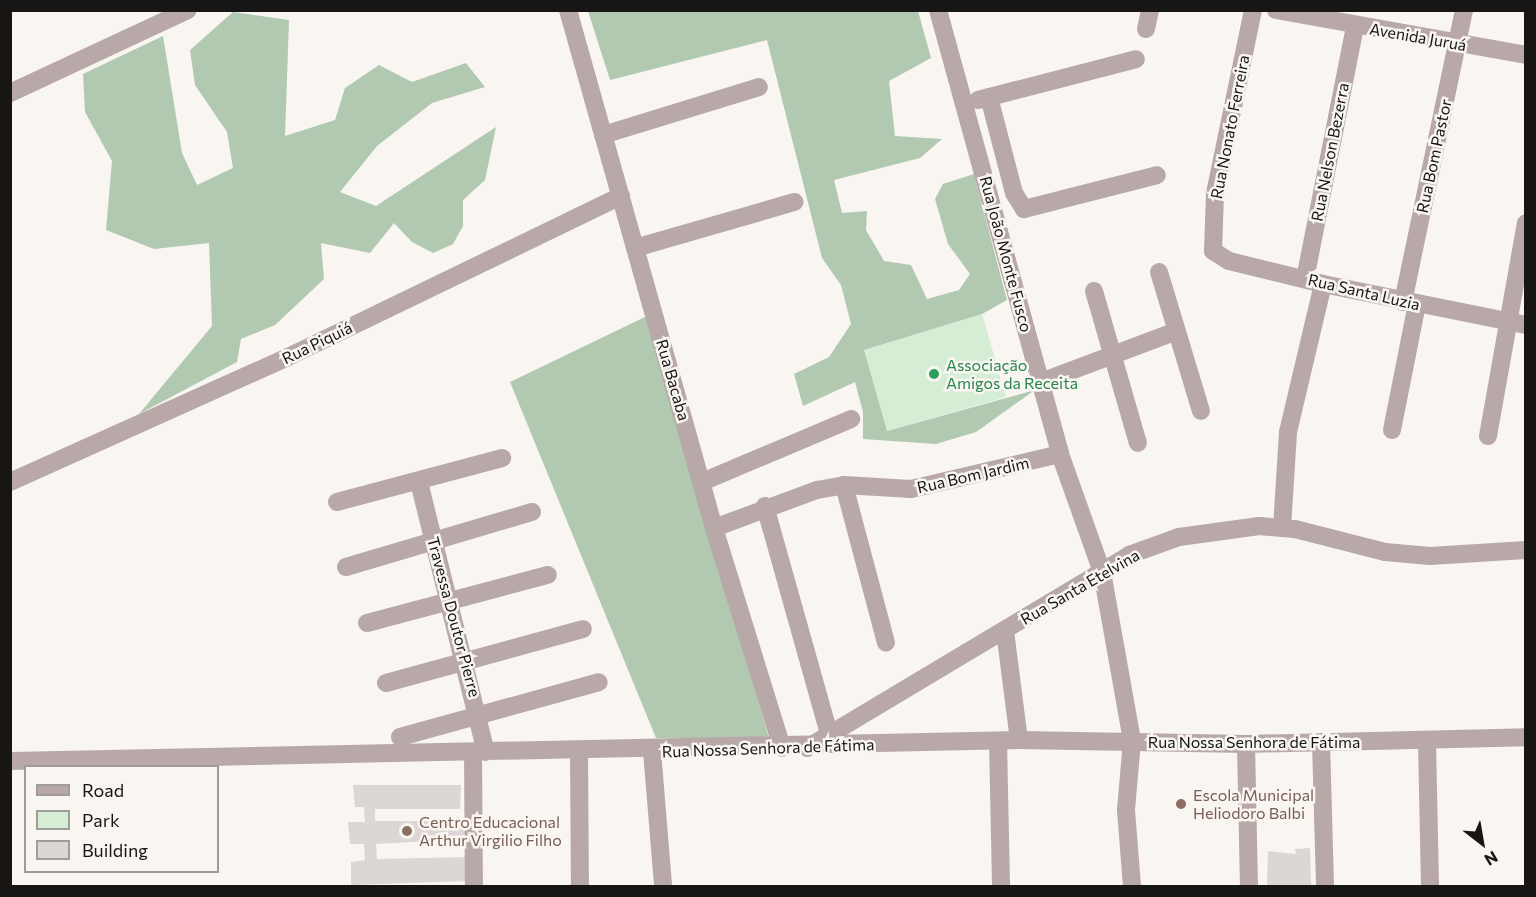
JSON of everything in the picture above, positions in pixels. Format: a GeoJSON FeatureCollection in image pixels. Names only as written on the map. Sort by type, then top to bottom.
{"type":"FeatureCollection","features":[{"type":"Feature","properties":{"kind":"street"},"geometry":{"type":"LineString","coordinates":[[10,93],[188,10]]}},
{"type":"Feature","properties":{"kind":"street","name":"Rua Bacaba"},"geometry":{"type":"LineString","coordinates":[[568,10],[714,528],[782,748]]}},
{"type":"Feature","properties":{"kind":"street","name":"Rua João Monte Fusco"},"geometry":{"type":"LineString","coordinates":[[938,10],[1060,454],[1102,572],[1132,741],[1126,810],[1132,886]]}},
{"type":"Feature","properties":{"kind":"street"},"geometry":{"type":"LineString","coordinates":[[1146,29],[1150,10]]}},
{"type":"Feature","properties":{"kind":"street","name":"Rua Nonato Ferreira"},"geometry":{"type":"LineString","coordinates":[[1211,244],[1215,194],[1253,10]]}},
{"type":"Feature","properties":{"kind":"street","name":"Avenida Juruá"},"geometry":{"type":"LineString","coordinates":[[1276,10],[1526,55]]}},
{"type":"Feature","properties":{"kind":"street","name":"Rua Bom Pastor"},"geometry":{"type":"LineString","coordinates":[[1392,430],[1410,303],[1464,10]]}},
{"type":"Feature","properties":{"kind":"street","name":"Rua Nelson Bezerra"},"geometry":{"type":"LineString","coordinates":[[1305,279],[1355,26]]}},
{"type":"Feature","properties":{"kind":"street"},"geometry":{"type":"LineString","coordinates":[[965,103],[1136,59]]}},
{"type":"Feature","properties":{"kind":"street"},"geometry":{"type":"LineString","coordinates":[[603,135],[759,87]]}},
{"type":"Feature","properties":{"kind":"street"},"geometry":{"type":"LineString","coordinates":[[989,97],[1014,194],[1024,209],[1157,175]]}},
{"type":"Feature","properties":{"kind":"street","name":"Rua Piquiá"},"geometry":{"type":"LineString","coordinates":[[10,482],[288,357],[621,196]]}},
{"type":"Feature","properties":{"kind":"street"},"geometry":{"type":"LineString","coordinates":[[635,248],[794,202]]}},
{"type":"Feature","properties":{"kind":"street"},"geometry":{"type":"LineString","coordinates":[[1488,436],[1506,321],[1526,223]]}},
{"type":"Feature","properties":{"kind":"street","name":"Rua Santa Luzia"},"geometry":{"type":"LineString","coordinates":[[1211,244],[1218,256],[1229,261],[1410,303],[1526,325]]}},
{"type":"Feature","properties":{"kind":"street"},"geometry":{"type":"LineString","coordinates":[[1159,272],[1201,411]]}},
{"type":"Feature","properties":{"kind":"street"},"geometry":{"type":"LineString","coordinates":[[1282,528],[1288,432],[1323,284]]}},
{"type":"Feature","properties":{"kind":"street"},"geometry":{"type":"LineString","coordinates":[[1094,291],[1138,443]]}},
{"type":"Feature","properties":{"kind":"street"},"geometry":{"type":"LineString","coordinates":[[1041,382],[1177,331]]}},
{"type":"Feature","properties":{"kind":"street"},"geometry":{"type":"LineString","coordinates":[[702,482],[851,419]]}},
{"type":"Feature","properties":{"kind":"street","name":"Rua Bom Jardim"},"geometry":{"type":"LineString","coordinates":[[714,528],[765,506],[844,485],[911,489],[1060,454]]}},
{"type":"Feature","properties":{"kind":"street"},"geometry":{"type":"LineString","coordinates":[[337,502],[419,482],[502,458]]}},
{"type":"Feature","properties":{"kind":"street","name":"Travessa Doutor Pierre"},"geometry":{"type":"LineString","coordinates":[[419,482],[480,716],[474,886]]}},
{"type":"Feature","properties":{"kind":"street"},"geometry":{"type":"LineString","coordinates":[[844,485],[886,643]]}},
{"type":"Feature","properties":{"kind":"street"},"geometry":{"type":"LineString","coordinates":[[765,506],[829,733]]}},
{"type":"Feature","properties":{"kind":"street"},"geometry":{"type":"LineString","coordinates":[[346,567],[532,512]]}},
{"type":"Feature","properties":{"kind":"street","name":"Rua Santa Etelvina"},"geometry":{"type":"LineString","coordinates":[[807,748],[1129,555],[1179,537],[1219,528],[1282,528],[1385,552],[1430,556],[1526,550]]}},
{"type":"Feature","properties":{"kind":"street"},"geometry":{"type":"LineString","coordinates":[[367,623],[548,575]]}},
{"type":"Feature","properties":{"kind":"street"},"geometry":{"type":"LineString","coordinates":[[386,683],[583,629]]}},
{"type":"Feature","properties":{"kind":"street"},"geometry":{"type":"LineString","coordinates":[[1005,631],[1019,740]]}},
{"type":"Feature","properties":{"kind":"street"},"geometry":{"type":"LineString","coordinates":[[400,737],[599,682]]}},
{"type":"Feature","properties":{"kind":"street","name":"Rua Nossa Senhora de Fátima"},"geometry":{"type":"LineString","coordinates":[[10,761],[807,748],[1019,740],[1246,744],[1427,742],[1526,737]]}},
{"type":"Feature","properties":{"kind":"street"},"geometry":{"type":"LineString","coordinates":[[998,741],[1001,886]]}},
{"type":"Feature","properties":{"kind":"street"},"geometry":{"type":"LineString","coordinates":[[1321,742],[1324,886]]}},
{"type":"Feature","properties":{"kind":"street"},"geometry":{"type":"LineString","coordinates":[[1427,742],[1430,886]]}},
{"type":"Feature","properties":{"kind":"street"},"geometry":{"type":"LineString","coordinates":[[1246,744],[1249,886]]}},
{"type":"Feature","properties":{"kind":"street"},"geometry":{"type":"LineString","coordinates":[[579,751],[580,886]]}},
{"type":"Feature","properties":{"kind":"street"},"geometry":{"type":"LineString","coordinates":[[652,751],[663,886]]}},
{"type":"Feature","properties":{"kind":"green space"},"geometry":{"type":"Polygon","coordinates":[[[588,11],[918,11],[931,58],[889,81],[895,136],[942,139],[920,158],[834,180],[842,213],[867,211],[866,230],[884,261],[911,265],[927,299],[959,290],[970,274],[948,244],[935,199],[943,184],[974,174],[1007,300],[982,314],[864,350],[887,431],[1035,390],[976,432],[936,444],[863,439],[863,412],[855,382],[803,406],[794,374],[829,357],[851,324],[841,285],[822,258],[767,40],[610,80],[588,11]]]}},
{"type":"Feature","properties":{"kind":"green space"},"geometry":{"type":"Polygon","coordinates":[[[233,12],[289,20],[285,136],[335,120],[345,88],[379,65],[412,82],[466,63],[485,87],[432,103],[377,146],[340,192],[376,206],[496,127],[485,180],[463,200],[463,226],[453,244],[433,253],[412,242],[394,223],[370,253],[321,243],[324,279],[275,325],[241,339],[237,362],[139,414],[212,326],[209,243],[154,249],[106,230],[112,161],[85,112],[83,74],[163,36],[182,153],[197,185],[233,168],[227,132],[195,85],[190,50],[233,12]]]}},
{"type":"Feature","properties":{"kind":"green space","name":"Associação Amigos da Receita"},"geometry":{"type":"Polygon","coordinates":[[[982,314],[1006,397],[887,431],[861,351],[982,314]]]}},
{"type":"Feature","properties":{"kind":"green space"},"geometry":{"type":"Polygon","coordinates":[[[647,316],[769,738],[656,738],[510,382],[647,316]]]}},
{"type":"Feature","properties":{"kind":"building","name":"Centro Educacional Arthur Virgilio Filho"},"geometry":{"type":"Polygon","coordinates":[[[353,785],[461,785],[460,809],[375,809],[375,821],[464,821],[465,839],[376,844],[377,859],[469,857],[467,881],[351,885],[351,862],[365,860],[364,844],[350,844],[348,822],[365,822],[364,807],[355,807],[353,785]]]}},
{"type":"Feature","properties":{"kind":"building"},"geometry":{"type":"Polygon","coordinates":[[[1310,848],[1311,886],[1267,886],[1268,851],[1296,854],[1295,849],[1310,848]]]}},
{"type":"Feature","properties":{"kind":"place","name":"Associação Amigos da Receita"},"geometry":{"type":"Point","coordinates":[934,374]}},
{"type":"Feature","properties":{"kind":"place","name":"Escola Municipal Heliodoro Balbi"},"geometry":{"type":"Point","coordinates":[1181,804]}},
{"type":"Feature","properties":{"kind":"place","name":"Centro Educacional Arthur Virgilio Filho"},"geometry":{"type":"Point","coordinates":[407,831]}}]}
